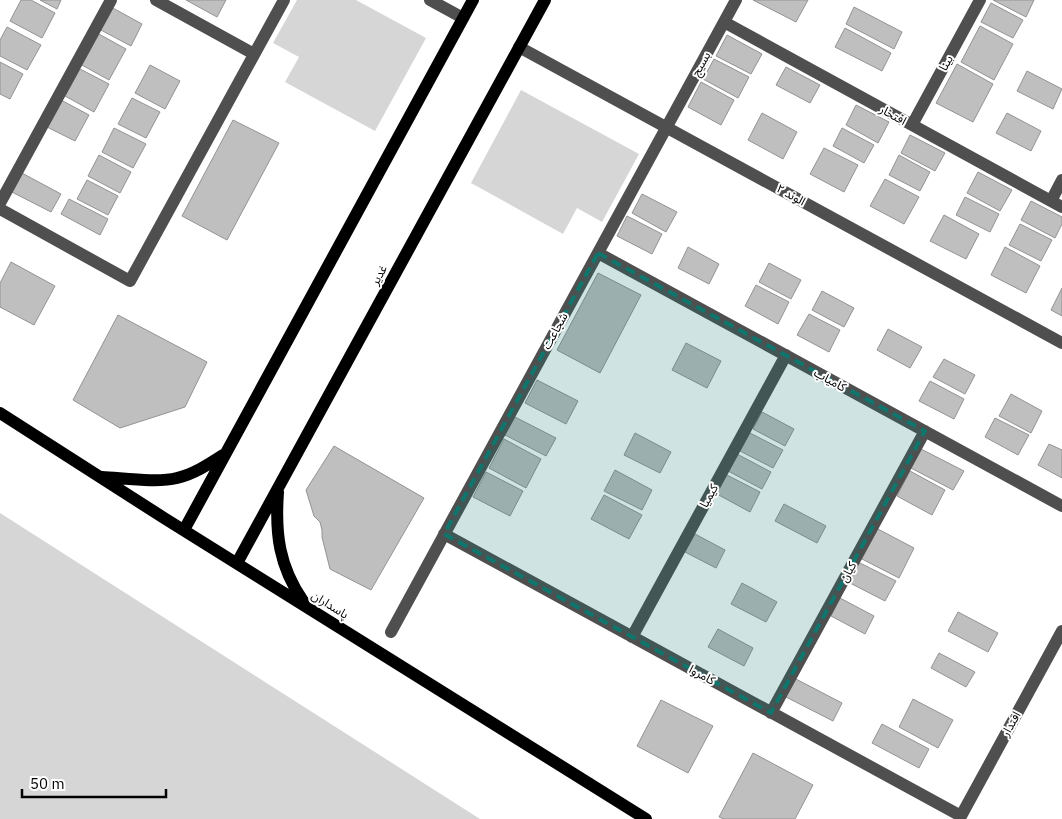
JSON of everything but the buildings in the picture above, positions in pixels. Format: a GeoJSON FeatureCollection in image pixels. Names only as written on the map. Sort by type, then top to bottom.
{"type":"FeatureCollection","features":[{"type":"Feature","properties":{"kind":"main road"},"geometry":{"type":"LineString","coordinates":[[184,530],[473,0]]}},
{"type":"Feature","properties":{"kind":"main road","name":"غدیر"},"geometry":{"type":"LineString","coordinates":[[237,563],[545,0]]}},
{"type":"Feature","properties":{"kind":"main road","name":"پاسداران"},"geometry":{"type":"LineString","coordinates":[[0,413],[99,477],[646,819]]}},
{"type":"Feature","properties":{"kind":"main road"},"geometry":{"type":"LineString","coordinates":[[99,477],[177,478],[202,468],[225,454]]}},
{"type":"Feature","properties":{"kind":"main road"},"geometry":{"type":"LineString","coordinates":[[279,487],[276,513],[279,549],[292,585],[308,607]]}},
{"type":"Feature","properties":{"kind":"street"},"geometry":{"type":"LineString","coordinates":[[0,203],[111,0]]}},
{"type":"Feature","properties":{"kind":"street"},"geometry":{"type":"LineString","coordinates":[[156,0],[254,54]]}},
{"type":"Feature","properties":{"kind":"street"},"geometry":{"type":"LineString","coordinates":[[0,210],[130,281],[284,0]]}},
{"type":"Feature","properties":{"kind":"street"},"geometry":{"type":"LineString","coordinates":[[430,0],[463,18]]}},
{"type":"Feature","properties":{"kind":"street","name":"بسیج"},"geometry":{"type":"LineString","coordinates":[[667,128],[736,0]]}},
{"type":"Feature","properties":{"kind":"street","name":"بینا"},"geometry":{"type":"LineString","coordinates":[[912,125],[980,0]]}},
{"type":"Feature","properties":{"kind":"street","name":"افتخار"},"geometry":{"type":"LineString","coordinates":[[724,22],[1056,204]]}},
{"type":"Feature","properties":{"kind":"street","name":"الوند ۲"},"geometry":{"type":"LineString","coordinates":[[519,47],[1062,343]]}},
{"type":"Feature","properties":{"kind":"street","name":"شجاعت"},"geometry":{"type":"LineString","coordinates":[[391,632],[667,128]]}},
{"type":"Feature","properties":{"kind":"street"},"geometry":{"type":"LineString","coordinates":[[1056,204],[1062,180]]}},
{"type":"Feature","properties":{"kind":"street","name":"کامیاب"},"geometry":{"type":"LineString","coordinates":[[598,253],[1062,506]]}},
{"type":"Feature","properties":{"kind":"street","name":"کیمیا"},"geometry":{"type":"LineString","coordinates":[[632,637],[786,355]]}},
{"type":"Feature","properties":{"kind":"street","name":"کیان"},"geometry":{"type":"LineString","coordinates":[[770,713],[924,431]]}},
{"type":"Feature","properties":{"kind":"street","name":"کامروا"},"geometry":{"type":"LineString","coordinates":[[444,534],[960,816]]}},
{"type":"Feature","properties":{"kind":"street","name":"اقتدار"},"geometry":{"type":"LineString","coordinates":[[960,816],[1062,631]]}},
{"type":"Feature","properties":{"kind":"highlighted area"},"geometry":{"type":"Polygon","coordinates":[[[598,253],[925,431],[771,713],[444,534],[598,253]]]}},
{"type":"Feature","properties":{"kind":"shaded area"},"geometry":{"type":"Polygon","coordinates":[[[297,0],[356,0],[426,38],[375,131],[285,82],[299,57],[273,43],[297,0]]]}},
{"type":"Feature","properties":{"kind":"shaded area"},"geometry":{"type":"Polygon","coordinates":[[[521,90],[639,154],[602,222],[577,208],[563,234],[471,183],[521,90]]]}},
{"type":"Feature","properties":{"kind":"shaded area"},"geometry":{"type":"Polygon","coordinates":[[[0,513],[480,819],[0,819],[0,513]]]}}]}
